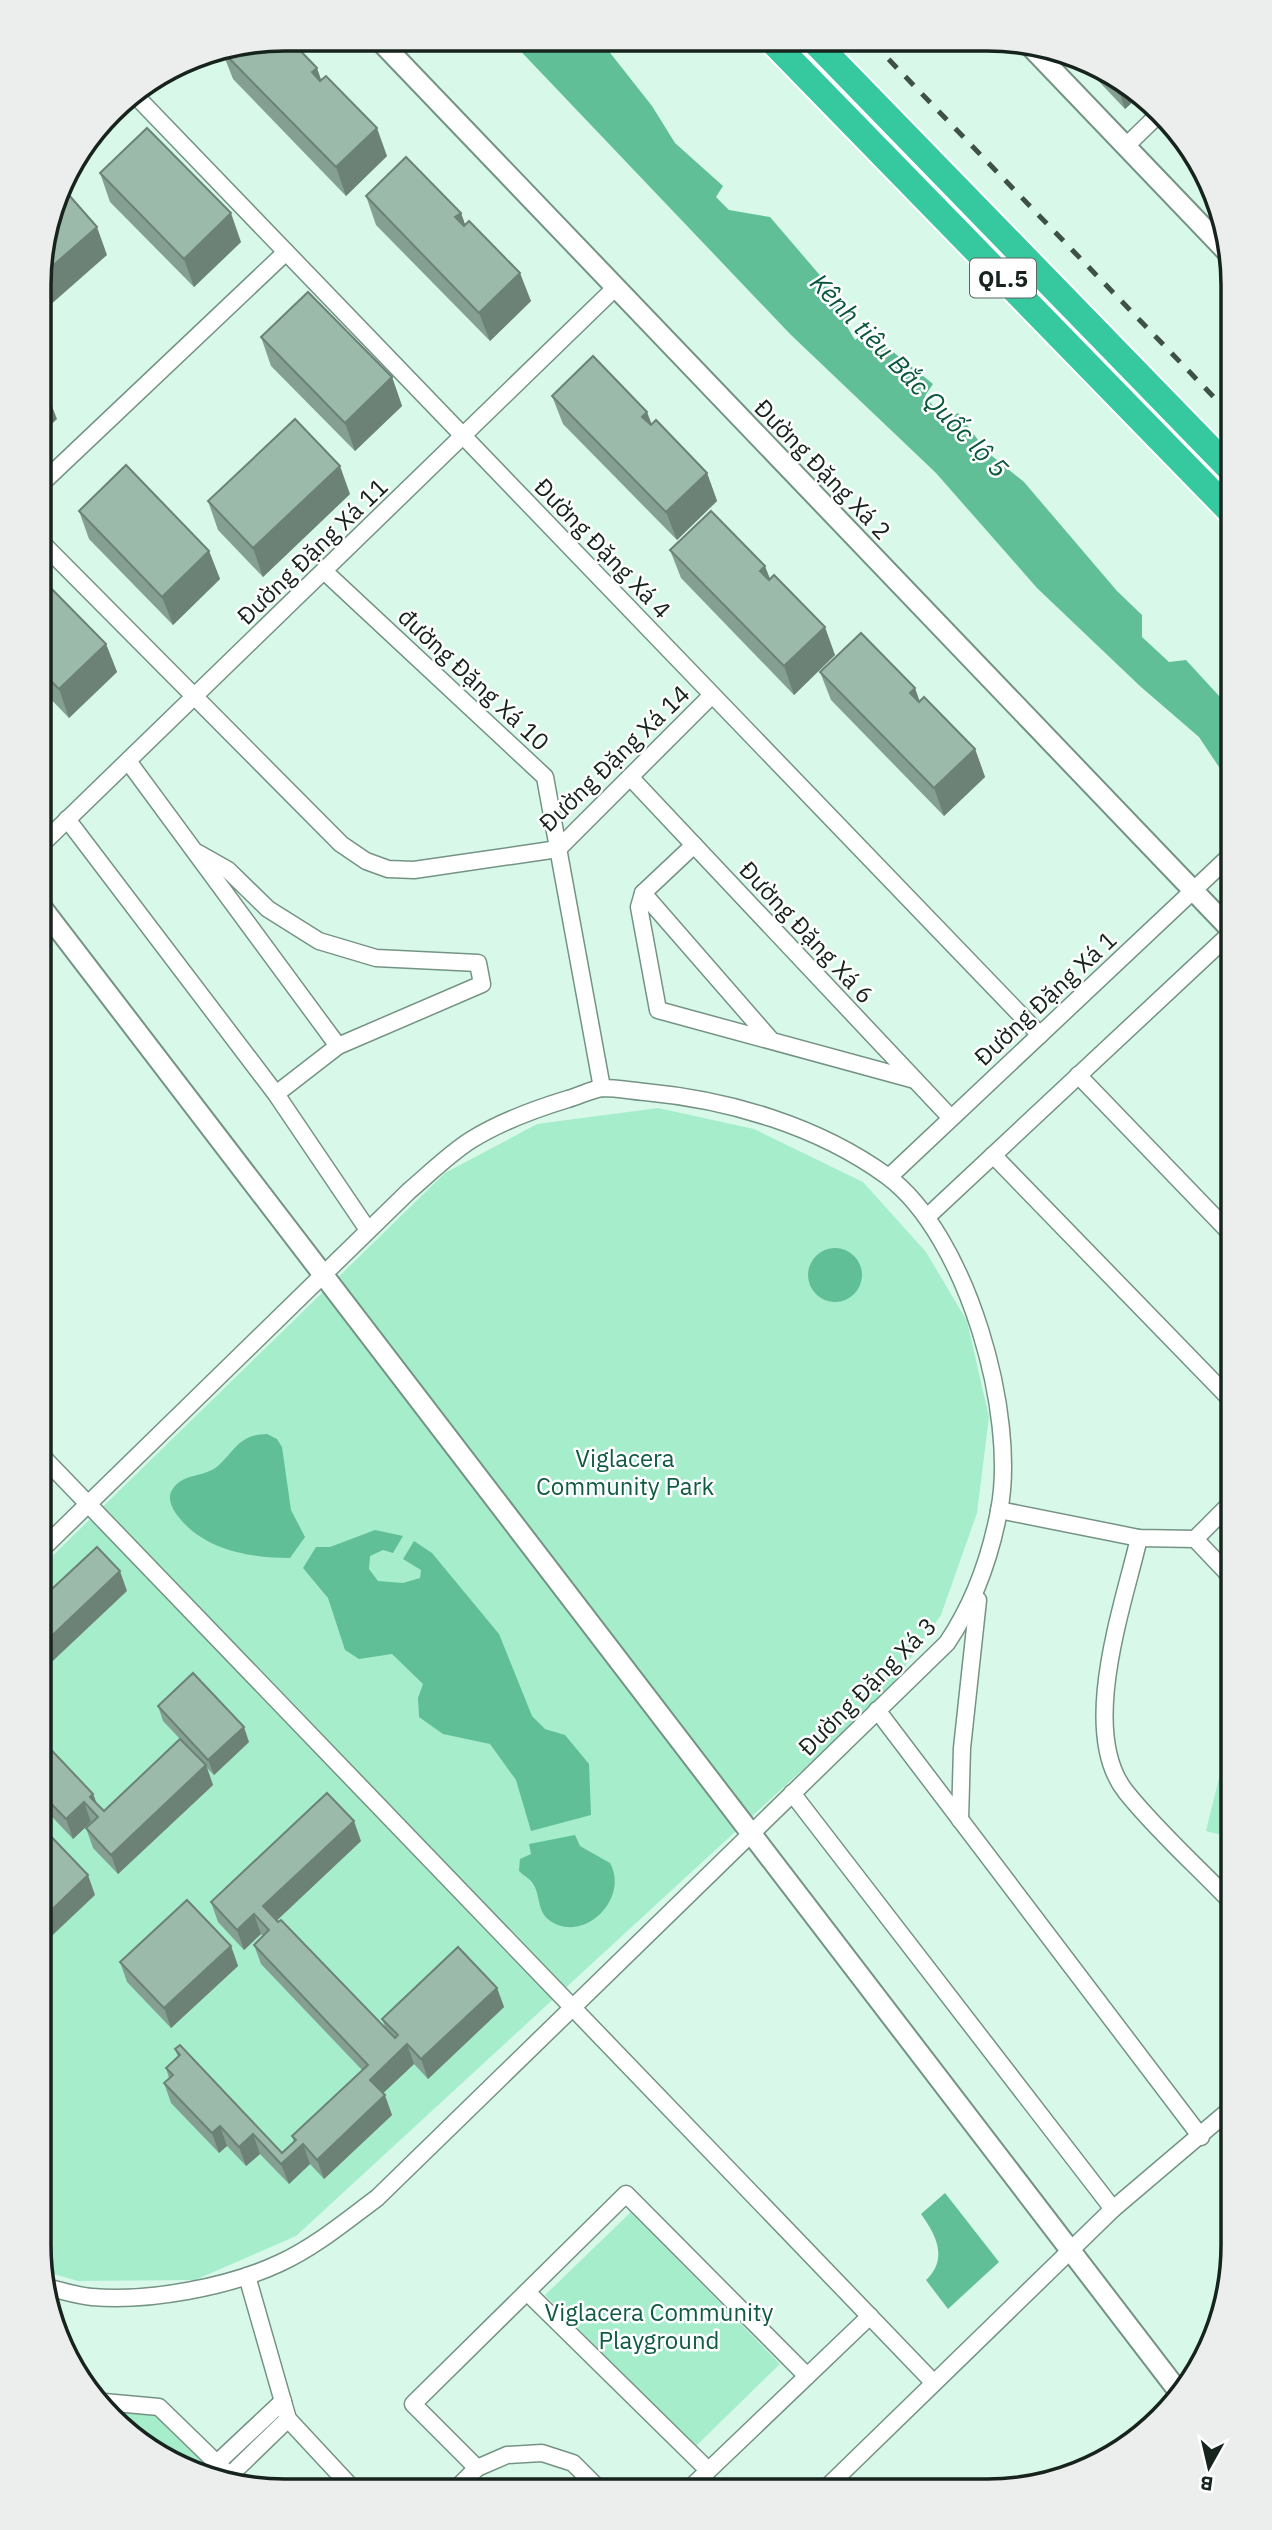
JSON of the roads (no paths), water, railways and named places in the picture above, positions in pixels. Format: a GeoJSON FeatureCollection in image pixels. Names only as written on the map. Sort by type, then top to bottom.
{"type":"FeatureCollection","features":[{"type":"Feature","properties":{"kind":"highway","name":"QL.5"},"geometry":{"type":"LineString","coordinates":[[783,51],[1221,502]]}},
{"type":"Feature","properties":{"kind":"highway","name":"QL.5"},"geometry":{"type":"LineString","coordinates":[[824,51],[1221,460]]}},
{"type":"Feature","properties":{"kind":"street","name":"Đường Đặng Xá 2"},"geometry":{"type":"LineString","coordinates":[[389,51],[1221,918]]}},
{"type":"Feature","properties":{"kind":"street"},"geometry":{"type":"LineString","coordinates":[[1044,58],[1126,146],[1216,236]]}},
{"type":"Feature","properties":{"kind":"street","name":"Đường Đặng Xá 4"},"geometry":{"type":"LineString","coordinates":[[140,100],[1040,1035]]}},
{"type":"Feature","properties":{"kind":"street"},"geometry":{"type":"LineString","coordinates":[[1126,146],[1153,120]]}},
{"type":"Feature","properties":{"kind":"street"},"geometry":{"type":"LineString","coordinates":[[51,475],[286,252]]}},
{"type":"Feature","properties":{"kind":"street","name":"Đường Đặng Xá 11"},"geometry":{"type":"LineString","coordinates":[[51,835],[616,288]]}},
{"type":"Feature","properties":{"kind":"street","name":"Đường Đặng Xá 14"},"geometry":{"type":"LineString","coordinates":[[51,552],[341,844],[366,861],[388,869],[414,870],[558,849],[712,695]]}},
{"type":"Feature","properties":{"kind":"street","name":"đường Đặng Xá 10"},"geometry":{"type":"LineString","coordinates":[[324,570],[545,777],[602,1088]]}},
{"type":"Feature","properties":{"kind":"street"},"geometry":{"type":"LineString","coordinates":[[128,761],[338,1046]]}},
{"type":"Feature","properties":{"kind":"street","name":"Đường Đặng Xá 6"},"geometry":{"type":"LineString","coordinates":[[630,777],[951,1118]]}},
{"type":"Feature","properties":{"kind":"street"},"geometry":{"type":"LineString","coordinates":[[68,819],[276,1094],[368,1230]]}},
{"type":"Feature","properties":{"kind":"street"},"geometry":{"type":"LineString","coordinates":[[694,845],[643,893],[639,907],[658,1010],[915,1080]]}},
{"type":"Feature","properties":{"kind":"street"},"geometry":{"type":"LineString","coordinates":[[198,853],[228,870],[268,909],[318,941],[376,958],[478,963],[482,984],[338,1046],[276,1094]]}},
{"type":"Feature","properties":{"kind":"street","name":"Đường Đặng Xá 1"},"geometry":{"type":"LineString","coordinates":[[888,1177],[1221,864]]}},
{"type":"Feature","properties":{"kind":"street"},"geometry":{"type":"LineString","coordinates":[[643,893],[771,1041]]}},
{"type":"Feature","properties":{"kind":"street"},"geometry":{"type":"LineString","coordinates":[[51,919],[1174,2386]]}},
{"type":"Feature","properties":{"kind":"street"},"geometry":{"type":"LineString","coordinates":[[927,1217],[1221,942]]}},
{"type":"Feature","properties":{"kind":"street"},"geometry":{"type":"LineString","coordinates":[[1078,1075],[1221,1224]]}},
{"type":"Feature","properties":{"kind":"street","name":"Đường Đặng Xá 3"},"geometry":{"type":"LineString","coordinates":[[51,1539],[86,1502],[409,1191],[470,1141],[533,1110],[602,1088],[679,1096],[753,1111],[824,1140],[888,1177],[927,1217],[953,1262],[974,1311],[990,1365],[1000,1423],[999,1510],[980,1580],[964,1617],[947,1643],[377,2198],[328,2235],[281,2263],[247,2276],[149,2296],[92,2297],[55,2289]]}},
{"type":"Feature","properties":{"kind":"street"},"geometry":{"type":"LineString","coordinates":[[993,1155],[1221,1390]]}},
{"type":"Feature","properties":{"kind":"street"},"geometry":{"type":"LineString","coordinates":[[51,1466],[934,2383]]}},
{"type":"Feature","properties":{"kind":"street"},"geometry":{"type":"LineString","coordinates":[[999,1510],[1139,1538],[1195,1539],[1221,1566]]}},
{"type":"Feature","properties":{"kind":"street"},"geometry":{"type":"LineString","coordinates":[[1195,1539],[1221,1512]]}},
{"type":"Feature","properties":{"kind":"street"},"geometry":{"type":"LineString","coordinates":[[1139,1538],[1109,1670],[1103,1715],[1107,1755],[1124,1790],[1221,1891]]}},
{"type":"Feature","properties":{"kind":"street"},"geometry":{"type":"LineString","coordinates":[[960,1820],[964,1734],[980,1580]]}},
{"type":"Feature","properties":{"kind":"street"},"geometry":{"type":"LineString","coordinates":[[877,1710],[1201,2137]]}},
{"type":"Feature","properties":{"kind":"street"},"geometry":{"type":"LineString","coordinates":[[792,1793],[1114,2209]]}},
{"type":"Feature","properties":{"kind":"street"},"geometry":{"type":"LineString","coordinates":[[835,2479],[1114,2209],[1221,2118]]}},
{"type":"Feature","properties":{"kind":"street"},"geometry":{"type":"LineString","coordinates":[[477,2468],[413,2404],[626,2194],[807,2376]]}},
{"type":"Feature","properties":{"kind":"street"},"geometry":{"type":"LineString","coordinates":[[247,2276],[288,2419],[344,2479]]}},
{"type":"Feature","properties":{"kind":"street"},"geometry":{"type":"LineString","coordinates":[[527,2292],[708,2470]]}},
{"type":"Feature","properties":{"kind":"street"},"geometry":{"type":"LineString","coordinates":[[699,2479],[870,2316]]}},
{"type":"Feature","properties":{"kind":"street"},"geometry":{"type":"LineString","coordinates":[[217,2463],[283,2401]]}},
{"type":"Feature","properties":{"kind":"street"},"geometry":{"type":"LineString","coordinates":[[112,2403],[159,2407],[221,2470]]}},
{"type":"Feature","properties":{"kind":"street"},"geometry":{"type":"LineString","coordinates":[[232,2473],[288,2419]]}},
{"type":"Feature","properties":{"kind":"street"},"geometry":{"type":"LineString","coordinates":[[466,2479],[477,2468],[507,2455],[542,2454],[573,2463],[589,2479]]}},
{"type":"Feature","properties":{"kind":"water","name":"Kênh tiêu Bắc Quốc lộ 5"},"geometry":{"type":"Polygon","coordinates":[[[520,51],[609,51],[652,106],[675,143],[723,186],[716,197],[729,210],[770,217],[854,315],[846,325],[855,340],[867,331],[933,384],[925,396],[945,420],[958,413],[987,452],[1024,482],[1117,591],[1142,615],[1142,637],[1169,662],[1186,660],[1221,698],[1221,770],[1199,737],[1141,687],[1037,588],[936,473],[790,334],[520,51]]]}},
{"type":"Feature","properties":{"kind":"water"},"geometry":{"type":"Polygon","coordinates":[[[835,1248],[854,1256],[862,1275],[854,1294],[835,1302],[816,1294],[808,1275],[816,1256],[835,1248]]]}},
{"type":"Feature","properties":{"kind":"water"},"geometry":{"type":"Polygon","coordinates":[[[267,1434],[277,1439],[282,1447],[291,1510],[305,1537],[290,1558],[244,1554],[214,1544],[188,1527],[175,1512],[170,1500],[172,1490],[182,1480],[214,1469],[244,1440],[267,1434]]]}},
{"type":"Feature","properties":{"kind":"water"},"geometry":{"type":"Polygon","coordinates":[[[375,1530],[403,1536],[393,1553],[383,1550],[370,1556],[369,1569],[378,1581],[403,1583],[420,1578],[421,1570],[403,1559],[414,1541],[432,1553],[499,1634],[532,1716],[545,1729],[565,1735],[589,1764],[591,1815],[531,1831],[516,1780],[490,1744],[443,1734],[419,1717],[418,1698],[423,1684],[392,1654],[359,1659],[345,1650],[328,1598],[303,1568],[316,1547],[330,1547],[375,1530]]]}},
{"type":"Feature","properties":{"kind":"water"},"geometry":{"type":"Polygon","coordinates":[[[575,1835],[580,1846],[610,1863],[615,1877],[614,1891],[600,1914],[576,1927],[562,1926],[549,1920],[540,1906],[534,1885],[519,1871],[520,1859],[531,1854],[529,1844],[575,1835]]]}},
{"type":"Feature","properties":{"kind":"water"},"geometry":{"type":"Polygon","coordinates":[[[945,2193],[999,2262],[948,2309],[926,2280],[937,2264],[938,2247],[921,2214],[945,2193]]]}},
{"type":"Feature","properties":{"kind":"railway"},"geometry":{"type":"LineString","coordinates":[[881,51],[1221,405]]}},
{"type":"Feature","properties":{"kind":"park label","name":"Viglacera Community Park"},"geometry":{"type":"Point","coordinates":[625,1472]}},
{"type":"Feature","properties":{"kind":"park label","name":"Viglacera Community Playground"},"geometry":{"type":"Point","coordinates":[659,2326]}}]}
